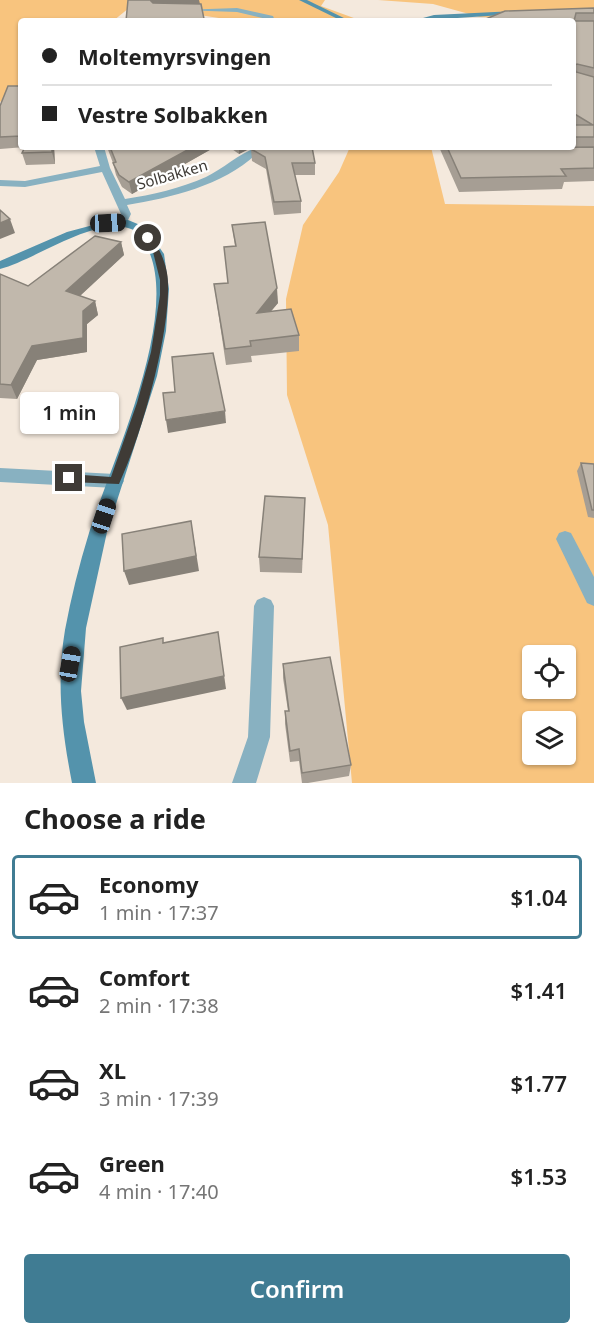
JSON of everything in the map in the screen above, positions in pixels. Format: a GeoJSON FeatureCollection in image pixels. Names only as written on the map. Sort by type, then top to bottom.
{"type":"FeatureCollection","features":[{"type":"Feature","properties":{"kind":"main road"},"geometry":{"type":"LineString","coordinates":[[302,0],[341,18]]}},
{"type":"Feature","properties":{"kind":"main road"},"geometry":{"type":"LineString","coordinates":[[426,18],[527,13]]}},
{"type":"Feature","properties":{"kind":"main road"},"geometry":{"type":"LineString","coordinates":[[0,265],[90,228],[121,212],[140,228],[156,248],[164,280],[163,310],[153,362],[82,595],[70,664],[73,725],[84,783]]}},
{"type":"Feature","properties":{"kind":"street"},"geometry":{"type":"LineString","coordinates":[[178,10],[237,10],[265,15],[268,18]]}},
{"type":"Feature","properties":{"kind":"street","name":"Solbakken"},"geometry":{"type":"LineString","coordinates":[[100,150],[121,212],[215,179],[242,162],[255,150]]}},
{"type":"Feature","properties":{"kind":"street"},"geometry":{"type":"LineString","coordinates":[[0,183],[25,184],[105,168]]}},
{"type":"Feature","properties":{"kind":"street"},"geometry":{"type":"LineString","coordinates":[[0,475],[115,481]]}},
{"type":"Feature","properties":{"kind":"street"},"geometry":{"type":"LineString","coordinates":[[565,539],[594,597]]}},
{"type":"Feature","properties":{"kind":"street"},"geometry":{"type":"LineString","coordinates":[[244,783],[259,737],[264,606]]}},
{"type":"Feature","properties":{"kind":"shaded area"},"geometry":{"type":"Polygon","coordinates":[[[0,0],[325,0],[321,6],[354,18],[219,18],[160,9],[129,8],[117,18],[18,18],[18,88],[0,102],[0,0]]]}},
{"type":"Feature","properties":{"kind":"shaded area"},"geometry":{"type":"Polygon","coordinates":[[[378,0],[594,0],[594,20],[480,17],[433,4],[378,0]]]}},
{"type":"Feature","properties":{"kind":"shaded area"},"geometry":{"type":"Polygon","coordinates":[[[349,150],[432,150],[445,204],[594,206],[594,783],[352,783],[328,525],[287,395],[286,299],[303,225],[339,172],[349,150]]]}},
{"type":"Feature","properties":{"kind":"building"},"geometry":{"type":"Polygon","coordinates":[[[128,0],[152,0],[153,3],[201,4],[204,18],[126,18],[128,0]]]}},
{"type":"Feature","properties":{"kind":"building"},"geometry":{"type":"Polygon","coordinates":[[[594,8],[594,13],[576,13],[575,18],[488,18],[505,11],[594,8]]]}},
{"type":"Feature","properties":{"kind":"building"},"geometry":{"type":"Polygon","coordinates":[[[576,21],[594,21],[594,68],[577,64],[576,21]]]}},
{"type":"Feature","properties":{"kind":"building"},"geometry":{"type":"Polygon","coordinates":[[[576,72],[594,77],[594,137],[576,137],[576,125],[593,125],[576,115],[576,72]]]}},
{"type":"Feature","properties":{"kind":"building"},"geometry":{"type":"Polygon","coordinates":[[[8,86],[18,86],[18,136],[0,137],[0,106],[8,86]]]}},
{"type":"Feature","properties":{"kind":"building"},"geometry":{"type":"Polygon","coordinates":[[[576,147],[594,147],[594,168],[561,169],[566,176],[461,178],[448,150],[576,150],[576,147]]]}},
{"type":"Feature","properties":{"kind":"building"},"geometry":{"type":"Polygon","coordinates":[[[24,150],[52,150],[52,152],[22,153],[24,150]]]}},
{"type":"Feature","properties":{"kind":"building"},"geometry":{"type":"Polygon","coordinates":[[[111,150],[188,150],[129,182],[119,175],[113,163],[116,162],[111,150]]]}},
{"type":"Feature","properties":{"kind":"building"},"geometry":{"type":"Polygon","coordinates":[[[253,150],[313,150],[315,163],[292,163],[301,201],[274,202],[265,157],[253,150]]]}},
{"type":"Feature","properties":{"kind":"building"},"geometry":{"type":"Polygon","coordinates":[[[0,210],[10,219],[0,223],[0,210]]]}},
{"type":"Feature","properties":{"kind":"building"},"geometry":{"type":"Polygon","coordinates":[[[265,222],[277,288],[257,313],[291,309],[299,335],[250,341],[251,346],[225,349],[214,284],[228,283],[224,247],[236,246],[232,225],[265,222]]]}},
{"type":"Feature","properties":{"kind":"building"},"geometry":{"type":"Polygon","coordinates":[[[95,236],[121,242],[66,291],[95,301],[83,311],[83,338],[32,346],[11,385],[0,384],[0,274],[28,286],[95,236]]]}},
{"type":"Feature","properties":{"kind":"building"},"geometry":{"type":"Polygon","coordinates":[[[213,353],[225,411],[166,420],[163,393],[175,392],[172,357],[213,353]]]}},
{"type":"Feature","properties":{"kind":"building"},"geometry":{"type":"Polygon","coordinates":[[[581,463],[594,464],[594,510],[592,510],[581,463]]]}},
{"type":"Feature","properties":{"kind":"building"},"geometry":{"type":"Polygon","coordinates":[[[265,496],[305,498],[302,559],[259,557],[265,496]]]}},
{"type":"Feature","properties":{"kind":"building"},"geometry":{"type":"Polygon","coordinates":[[[191,521],[196,556],[124,571],[122,534],[191,521]]]}},
{"type":"Feature","properties":{"kind":"building"},"geometry":{"type":"Polygon","coordinates":[[[218,632],[224,676],[121,698],[120,647],[163,638],[163,643],[218,632]]]}},
{"type":"Feature","properties":{"kind":"building"},"geometry":{"type":"Polygon","coordinates":[[[330,657],[351,765],[302,773],[299,749],[290,751],[285,711],[289,711],[283,664],[330,657]]]}},
{"type":"Feature","properties":{"kind":"route"},"geometry":{"type":"LineString","coordinates":[[69,478],[115,481],[142,403],[155,352],[164,295],[164,280],[156,248],[148,238]]}}]}
